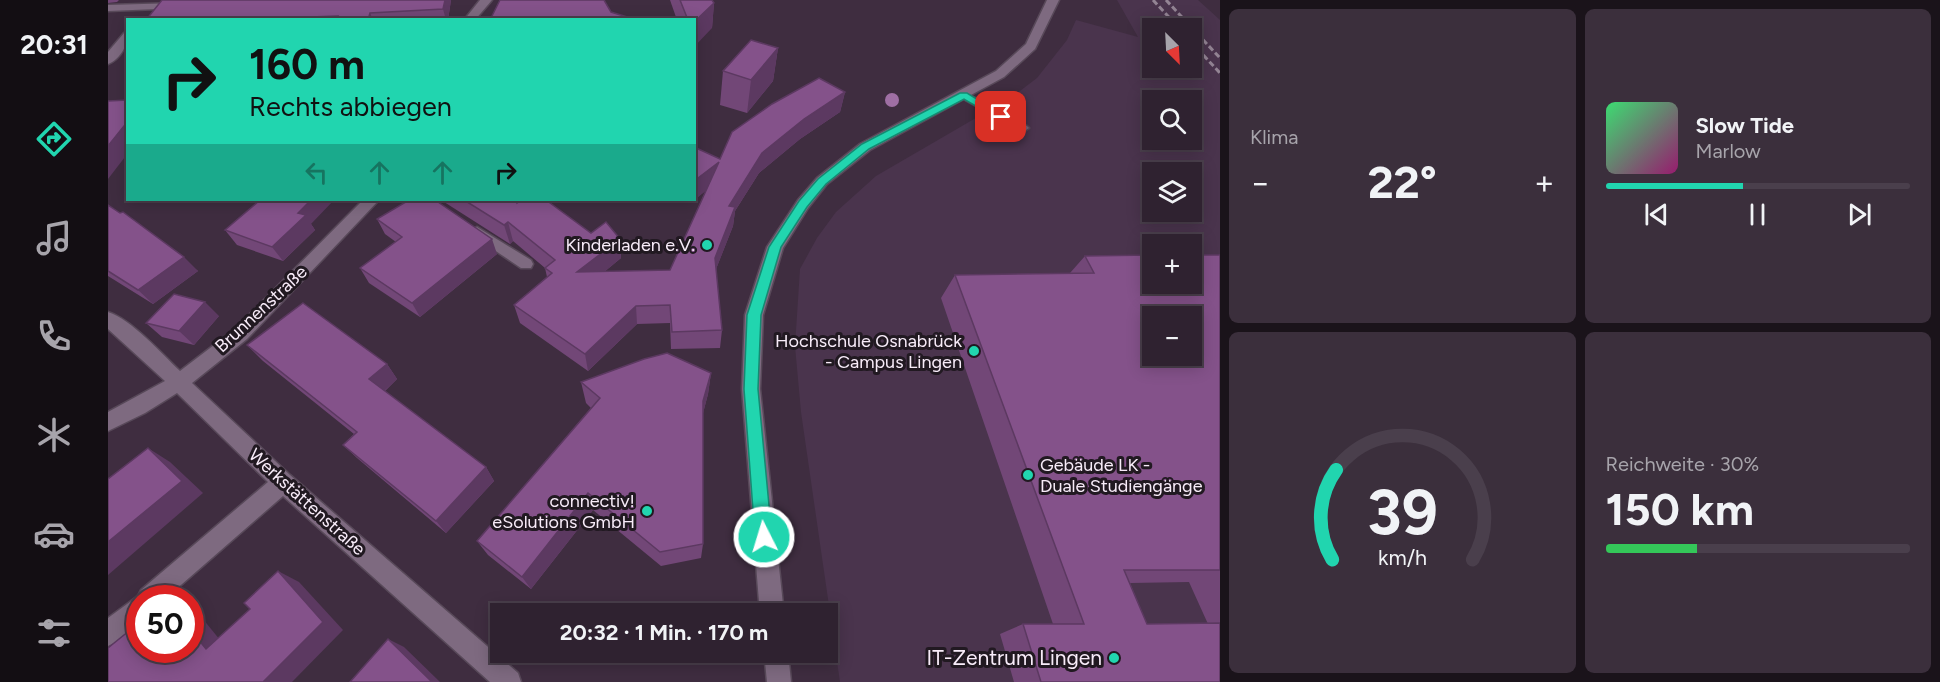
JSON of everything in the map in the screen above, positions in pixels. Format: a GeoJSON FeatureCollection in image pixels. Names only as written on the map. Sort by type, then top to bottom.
{"type":"FeatureCollection","features":[{"type":"Feature","properties":{"kind":"street"},"geometry":{"type":"LineString","coordinates":[[471,18],[486,0]]}},
{"type":"Feature","properties":{"kind":"street"},"geometry":{"type":"LineString","coordinates":[[771,603],[751,389],[754,315],[775,247],[816,189],[848,160],[866,147],[1000,74],[1031,46],[1053,0]]}},
{"type":"Feature","properties":{"kind":"street"},"geometry":{"type":"LineString","coordinates":[[108,8],[194,6]]}},
{"type":"Feature","properties":{"kind":"street"},"geometry":{"type":"LineString","coordinates":[[142,18],[151,7]]}},
{"type":"Feature","properties":{"kind":"street"},"geometry":{"type":"LineString","coordinates":[[108,60],[126,38]]}},
{"type":"Feature","properties":{"kind":"street","name":"Brunnenstraße"},"geometry":{"type":"LineString","coordinates":[[108,422],[179,382],[241,334],[370,201]]}},
{"type":"Feature","properties":{"kind":"street","name":"Werkstättenstraße"},"geometry":{"type":"LineString","coordinates":[[108,319],[136,341],[283,482],[509,682]]}},
{"type":"Feature","properties":{"kind":"street"},"geometry":{"type":"LineString","coordinates":[[164,585],[283,482]]}},
{"type":"Feature","properties":{"kind":"street"},"geometry":{"type":"LineString","coordinates":[[108,634],[126,619]]}},
{"type":"Feature","properties":{"kind":"street"},"geometry":{"type":"LineString","coordinates":[[777,663],[779,682]]}},
{"type":"Feature","properties":{"kind":"lane"},"geometry":{"type":"LineString","coordinates":[[964,95],[1023,128]]}},
{"type":"Feature","properties":{"kind":"lane"},"geometry":{"type":"LineString","coordinates":[[468,225],[525,264]]}},
{"type":"Feature","properties":{"kind":"shaded area","name":"Hochschule Osnabrück - Campus Lingen"},"geometry":{"type":"Polygon","coordinates":[[[1117,0],[1198,0],[1220,20],[1220,682],[840,682],[837,663],[838,603],[829,603],[801,412],[795,346],[800,269],[817,238],[836,212],[876,176],[1012,97],[1037,78],[1067,40],[1076,20],[1138,37],[1117,0]]]}},
{"type":"Feature","properties":{"kind":"building"},"geometry":{"type":"Polygon","coordinates":[[[162,0],[445,0],[443,9],[370,13],[369,18],[337,18],[338,16],[148,18],[162,0]]]}},
{"type":"Feature","properties":{"kind":"building"},"geometry":{"type":"Polygon","coordinates":[[[500,0],[604,0],[611,12],[630,18],[491,18],[500,0]]]}},
{"type":"Feature","properties":{"kind":"building"},"geometry":{"type":"Polygon","coordinates":[[[680,0],[712,0],[714,3],[696,20],[696,18],[687,18],[680,0]]]}},
{"type":"Feature","properties":{"kind":"building"},"geometry":{"type":"Polygon","coordinates":[[[751,40],[778,48],[751,80],[723,71],[751,40]]]}},
{"type":"Feature","properties":{"kind":"building"},"geometry":{"type":"Polygon","coordinates":[[[819,78],[845,92],[804,119],[762,153],[729,206],[735,207],[715,258],[722,330],[672,332],[670,305],[636,306],[585,354],[514,305],[552,273],[545,268],[555,260],[508,222],[504,225],[466,201],[516,201],[517,203],[520,201],[547,201],[591,233],[606,222],[620,239],[577,272],[670,270],[719,162],[696,179],[696,148],[720,159],[732,132],[772,104],[819,78]]]}},
{"type":"Feature","properties":{"kind":"building"},"geometry":{"type":"Polygon","coordinates":[[[126,100],[126,124],[108,146],[108,101],[126,100]]]}},
{"type":"Feature","properties":{"kind":"building"},"geometry":{"type":"Polygon","coordinates":[[[259,201],[310,201],[298,213],[306,215],[272,247],[225,230],[259,201]]]}},
{"type":"Feature","properties":{"kind":"building"},"geometry":{"type":"Polygon","coordinates":[[[407,201],[436,201],[492,239],[412,303],[360,268],[402,237],[377,219],[407,201]]]}},
{"type":"Feature","properties":{"kind":"building"},"geometry":{"type":"Polygon","coordinates":[[[108,205],[120,213],[123,212],[184,257],[138,290],[108,271],[108,205]]]}},
{"type":"Feature","properties":{"kind":"building"},"geometry":{"type":"Polygon","coordinates":[[[1142,255],[1142,294],[1202,294],[1202,255],[1220,255],[1220,570],[1124,570],[1147,624],[1220,623],[1220,682],[1041,682],[1023,624],[1084,624],[955,275],[1094,273],[1085,256],[1142,255]]]}},
{"type":"Feature","properties":{"kind":"building"},"geometry":{"type":"Polygon","coordinates":[[[174,294],[205,302],[179,331],[146,323],[174,294]]]}},
{"type":"Feature","properties":{"kind":"building"},"geometry":{"type":"Polygon","coordinates":[[[303,303],[387,364],[369,379],[486,467],[436,521],[343,445],[357,432],[247,345],[303,303]]]}},
{"type":"Feature","properties":{"kind":"building","name":"connectiv! eSolutions GmbH"},"geometry":{"type":"Polygon","coordinates":[[[667,353],[711,373],[703,401],[703,544],[660,552],[588,493],[522,577],[477,541],[600,398],[581,382],[667,353]]]}},
{"type":"Feature","properties":{"kind":"building"},"geometry":{"type":"Polygon","coordinates":[[[148,448],[182,481],[108,542],[108,479],[148,448]]]}},
{"type":"Feature","properties":{"kind":"building"},"geometry":{"type":"Polygon","coordinates":[[[278,571],[323,622],[265,682],[108,682],[108,648],[126,633],[126,663],[204,663],[204,646],[206,649],[250,609],[244,603],[278,571]]]}},
{"type":"Feature","properties":{"kind":"building"},"geometry":{"type":"Polygon","coordinates":[[[388,639],[432,682],[350,682],[388,639]]]}},
{"type":"Feature","properties":{"kind":"railway"},"geometry":{"type":"LineString","coordinates":[[1153,0],[1170,18]]}},
{"type":"Feature","properties":{"kind":"railway"},"geometry":{"type":"LineString","coordinates":[[1166,0],[1220,58]]}},
{"type":"Feature","properties":{"kind":"railway"},"geometry":{"type":"LineString","coordinates":[[1202,54],[1220,73]]}},
{"type":"Feature","properties":{"kind":"place","name":"Kinderladen e.V."},"geometry":{"type":"Point","coordinates":[707,245]}},
{"type":"Feature","properties":{"kind":"place","name":"Hochschule Osnabrück - Campus Lingen"},"geometry":{"type":"Point","coordinates":[974,351]}},
{"type":"Feature","properties":{"kind":"place","name":"Gebäude LK - Duale Studiengänge"},"geometry":{"type":"Point","coordinates":[1028,475]}},
{"type":"Feature","properties":{"kind":"place","name":"connectiv! eSolutions GmbH"},"geometry":{"type":"Point","coordinates":[647,511]}},
{"type":"Feature","properties":{"kind":"place","name":"IT-Zentrum Lingen"},"geometry":{"type":"Point","coordinates":[1114,658]}},
{"type":"Feature","properties":{"kind":"route"},"geometry":{"type":"LineString","coordinates":[[764,537],[751,389],[754,315],[775,247],[803,204],[822,182],[866,147],[964,95],[1001,117]]}}]}
